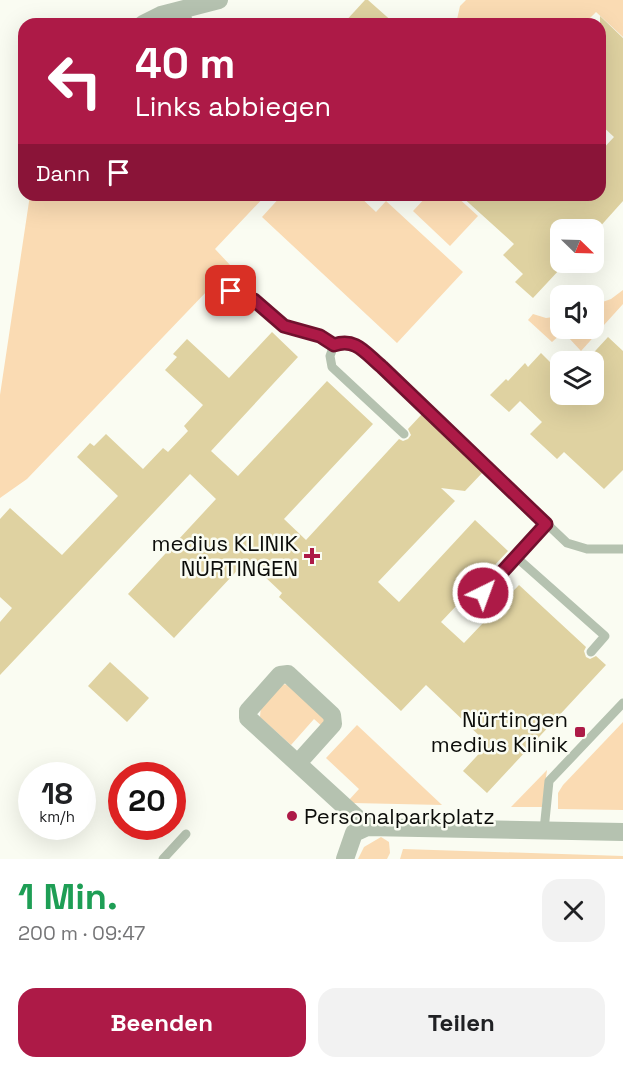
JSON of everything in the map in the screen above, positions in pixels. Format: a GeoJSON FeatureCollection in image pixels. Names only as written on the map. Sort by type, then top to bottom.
{"type":"FeatureCollection","features":[{"type":"Feature","properties":{"kind":"street"},"geometry":{"type":"LineString","coordinates":[[155,18],[161,15],[187,17],[219,0]]}},
{"type":"Feature","properties":{"kind":"street"},"geometry":{"type":"LineString","coordinates":[[298,763],[333,724],[332,716],[288,674],[280,675],[248,711],[248,718],[367,827]]}},
{"type":"Feature","properties":{"kind":"street"},"geometry":{"type":"LineString","coordinates":[[345,859],[354,833],[367,827],[623,832]]}},
{"type":"Feature","properties":{"kind":"lane"},"geometry":{"type":"LineString","coordinates":[[215,292],[231,291],[242,294],[254,300],[284,326],[320,336],[334,345],[344,342],[354,344],[382,367],[481,464],[567,543],[587,549],[623,549]]}},
{"type":"Feature","properties":{"kind":"lane"},"geometry":{"type":"LineString","coordinates":[[334,345],[330,356],[332,367],[404,434]]}},
{"type":"Feature","properties":{"kind":"lane"},"geometry":{"type":"LineString","coordinates":[[483,593],[546,524]]}},
{"type":"Feature","properties":{"kind":"lane"},"geometry":{"type":"LineString","coordinates":[[516,557],[605,636],[591,652]]}},
{"type":"Feature","properties":{"kind":"lane"},"geometry":{"type":"LineString","coordinates":[[544,830],[549,781],[623,703]]}},
{"type":"Feature","properties":{"kind":"lane"},"geometry":{"type":"LineString","coordinates":[[163,859],[180,840]]}},
{"type":"Feature","properties":{"kind":"shaded area"},"geometry":{"type":"Polygon","coordinates":[[[466,0],[623,0],[623,37],[606,21],[606,18],[602,18],[596,12],[590,18],[457,18],[460,6],[466,0]]]}},
{"type":"Feature","properties":{"kind":"shaded area"},"geometry":{"type":"Polygon","coordinates":[[[29,201],[260,201],[215,249],[231,266],[27,479],[0,498],[0,395],[29,201]]]}},
{"type":"Feature","properties":{"kind":"shaded area"},"geometry":{"type":"Polygon","coordinates":[[[277,201],[364,201],[376,212],[386,201],[463,272],[397,343],[262,217],[277,201]]]}},
{"type":"Feature","properties":{"kind":"shaded area"},"geometry":{"type":"Polygon","coordinates":[[[422,201],[462,201],[478,216],[450,246],[413,211],[422,201]]]}},
{"type":"Feature","properties":{"kind":"shaded area"},"geometry":{"type":"Polygon","coordinates":[[[623,290],[623,304],[604,325],[604,301],[623,290]]]}},
{"type":"Feature","properties":{"kind":"shaded area"},"geometry":{"type":"Polygon","coordinates":[[[533,314],[550,317],[550,339],[555,339],[552,342],[528,320],[533,314]]]}},
{"type":"Feature","properties":{"kind":"shaded area"},"geometry":{"type":"Polygon","coordinates":[[[570,339],[592,339],[581,351],[570,339]]]}},
{"type":"Feature","properties":{"kind":"shaded area"},"geometry":{"type":"Polygon","coordinates":[[[281,684],[292,685],[326,716],[324,728],[314,719],[291,745],[260,717],[261,705],[281,684]]]}},
{"type":"Feature","properties":{"kind":"shaded area"},"geometry":{"type":"Polygon","coordinates":[[[623,722],[623,810],[558,809],[558,793],[563,785],[623,722]]]}},
{"type":"Feature","properties":{"kind":"shaded area"},"geometry":{"type":"Polygon","coordinates":[[[357,725],[442,805],[353,803],[349,800],[359,789],[326,758],[357,725]]]}},
{"type":"Feature","properties":{"kind":"shaded area"},"geometry":{"type":"Polygon","coordinates":[[[547,770],[542,807],[511,807],[547,770]]]}},
{"type":"Feature","properties":{"kind":"shaded area"},"geometry":{"type":"Polygon","coordinates":[[[381,837],[389,842],[390,853],[387,859],[358,859],[364,847],[381,837]]]}},
{"type":"Feature","properties":{"kind":"shaded area"},"geometry":{"type":"Polygon","coordinates":[[[403,849],[623,856],[623,859],[400,859],[403,849]]]}},
{"type":"Feature","properties":{"kind":"building"},"geometry":{"type":"Polygon","coordinates":[[[365,0],[368,0],[388,18],[348,18],[365,0]]]}},
{"type":"Feature","properties":{"kind":"building"},"geometry":{"type":"Polygon","coordinates":[[[606,22],[623,38],[623,201],[604,222],[604,219],[550,219],[550,273],[556,273],[533,298],[515,282],[523,274],[503,255],[514,244],[467,201],[606,201],[606,146],[614,137],[606,130],[606,22]]]}},
{"type":"Feature","properties":{"kind":"building"},"geometry":{"type":"Polygon","coordinates":[[[272,332],[298,357],[211,451],[238,476],[327,381],[373,424],[284,519],[306,540],[399,439],[403,441],[408,439],[411,435],[408,429],[422,414],[483,472],[465,491],[441,488],[455,501],[378,582],[399,602],[475,520],[508,551],[441,622],[464,643],[519,585],[586,647],[584,651],[586,657],[590,659],[596,656],[606,665],[487,793],[463,771],[488,744],[426,685],[401,711],[279,597],[282,593],[247,560],[174,638],[128,594],[216,499],[190,474],[0,675],[0,622],[12,608],[0,597],[0,519],[10,508],[62,555],[118,496],[77,457],[90,443],[94,446],[106,434],[143,469],[163,448],[168,452],[188,431],[184,426],[203,405],[165,370],[177,357],[173,354],[187,339],[229,378],[272,332]]]}},
{"type":"Feature","properties":{"kind":"building"},"geometry":{"type":"Polygon","coordinates":[[[608,337],[623,351],[623,470],[604,489],[564,452],[557,459],[530,434],[542,422],[520,401],[509,412],[490,395],[506,379],[508,381],[525,363],[528,367],[541,353],[550,362],[550,405],[604,405],[604,351],[595,351],[608,337]]]}},
{"type":"Feature","properties":{"kind":"building"},"geometry":{"type":"Polygon","coordinates":[[[110,662],[149,698],[127,722],[88,686],[110,662]]]}},
{"type":"Feature","properties":{"kind":"place","name":"medius KLINIK NÜRTINGEN"},"geometry":{"type":"Point","coordinates":[312,556]}},
{"type":"Feature","properties":{"kind":"place","name":"Nürtingen medius Klinik"},"geometry":{"type":"Point","coordinates":[580,732]}},
{"type":"Feature","properties":{"kind":"place","name":"Personalparkplatz"},"geometry":{"type":"Point","coordinates":[292,816]}},
{"type":"Feature","properties":{"kind":"route"},"geometry":{"type":"LineString","coordinates":[[231,291],[254,300],[284,326],[320,336],[334,345],[344,342],[354,344],[382,367],[546,524],[483,593]]}}]}
